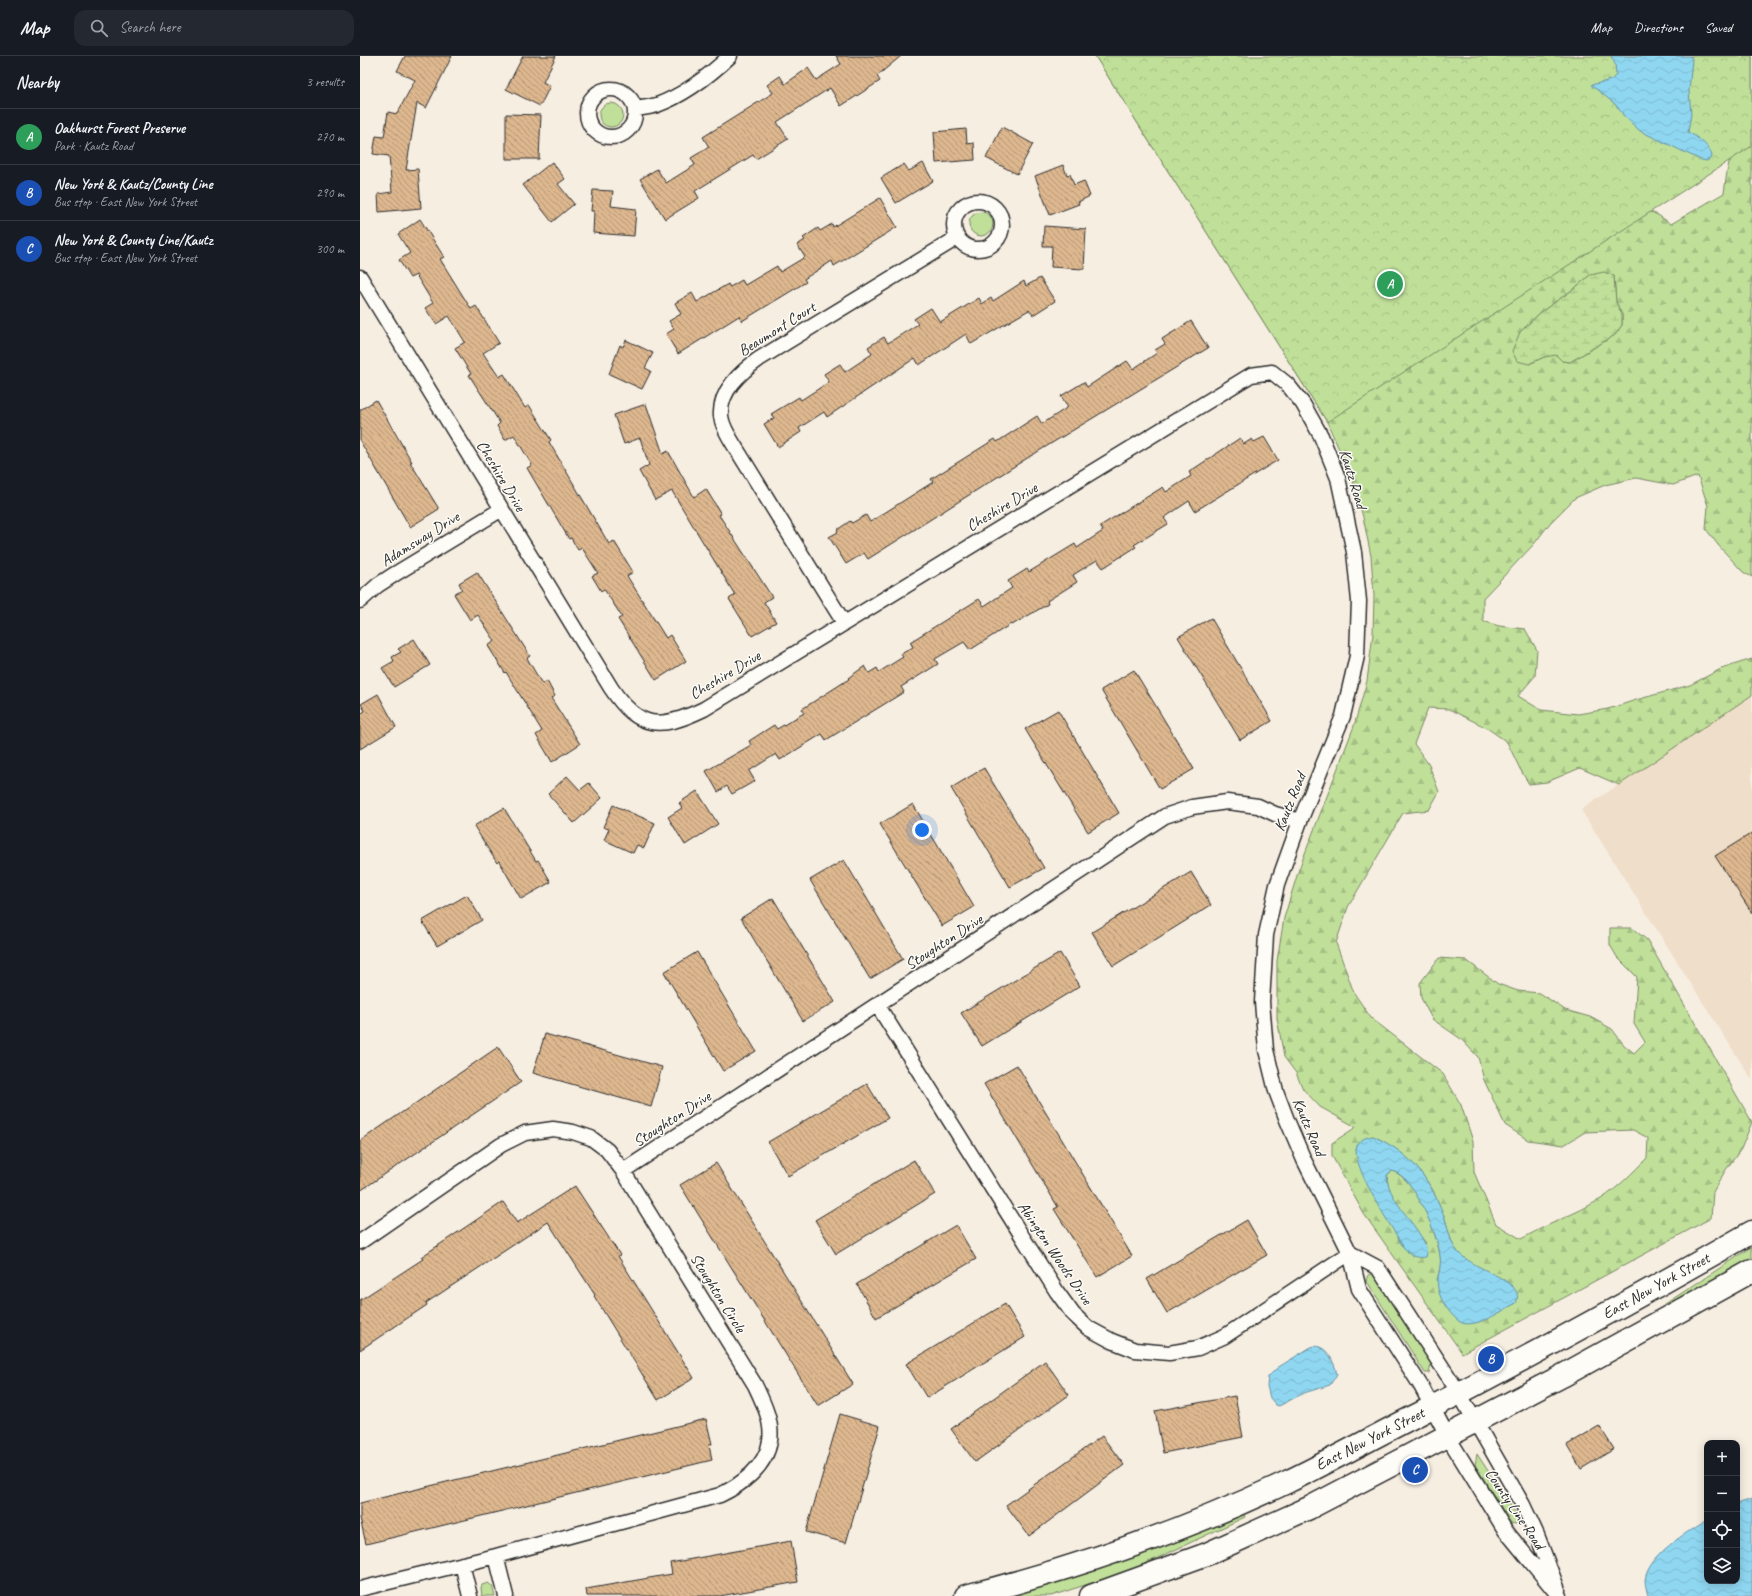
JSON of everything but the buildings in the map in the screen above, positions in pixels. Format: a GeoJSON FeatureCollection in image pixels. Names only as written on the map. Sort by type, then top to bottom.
{"type":"FeatureCollection","features":[{"type":"Feature","properties":{"kind":"main road","name":"East New York Street"},"geometry":{"type":"LineString","coordinates":[[966,1596],[1061,1570],[1186,1526],[1287,1482],[1433,1407],[1622,1306],[1752,1232]]}},
{"type":"Feature","properties":{"kind":"main road","name":"East New York Street"},"geometry":{"type":"LineString","coordinates":[[1091,1596],[1207,1554],[1309,1508],[1448,1437],[1752,1271]]}},
{"type":"Feature","properties":{"kind":"street"},"geometry":{"type":"LineString","coordinates":[[635,109],[656,106],[676,96],[714,71],[730,56]]}},
{"type":"Feature","properties":{"kind":"street","name":"Beaumont Court"},"geometry":{"type":"LineString","coordinates":[[844,623],[734,445],[721,418],[722,402],[741,371],[759,358],[957,238]]}},
{"type":"Feature","properties":{"kind":"street","name":"Cheshire Drive"},"geometry":{"type":"LineString","coordinates":[[360,277],[622,703],[634,716],[652,723],[668,723],[682,720],[704,709],[1251,375],[1272,372]]}},
{"type":"Feature","properties":{"kind":"street","name":"Kautz Road"},"geometry":{"type":"LineString","coordinates":[[1272,372],[1288,385],[1303,404],[1321,436],[1338,478],[1354,552],[1359,601],[1356,656],[1343,716],[1300,821],[1277,885],[1266,935],[1262,1002],[1266,1050],[1276,1091],[1287,1120],[1304,1160],[1350,1253],[1359,1290],[1433,1407],[1448,1437]]}},
{"type":"Feature","properties":{"kind":"street","name":"Adamsway Drive"},"geometry":{"type":"LineString","coordinates":[[360,601],[378,585],[502,509]]}},
{"type":"Feature","properties":{"kind":"street","name":"Stoughton Drive"},"geometry":{"type":"LineString","coordinates":[[623,1171],[878,1006],[1165,816],[1192,807],[1227,802],[1258,806],[1275,814],[1300,821]]}},
{"type":"Feature","properties":{"kind":"street","name":"Abington Woods Drive"},"geometry":{"type":"LineString","coordinates":[[878,1006],[1057,1292],[1073,1314],[1088,1328],[1112,1342],[1135,1350],[1169,1353],[1198,1348],[1225,1336],[1350,1253]]}},
{"type":"Feature","properties":{"kind":"street","name":"Stoughton Circle"},"geometry":{"type":"LineString","coordinates":[[360,1242],[501,1145],[525,1133],[553,1129],[573,1132],[590,1138],[607,1150],[623,1171],[755,1385],[764,1404],[769,1420],[770,1441],[764,1457],[754,1472],[735,1488],[720,1495],[496,1556],[360,1589]]}},
{"type":"Feature","properties":{"kind":"street"},"geometry":{"type":"LineString","coordinates":[[1350,1253],[1378,1268],[1459,1393],[1475,1422]]}},
{"type":"Feature","properties":{"kind":"street","name":"County Line Road"},"geometry":{"type":"LineString","coordinates":[[1475,1422],[1523,1505],[1537,1535],[1560,1596]]}},
{"type":"Feature","properties":{"kind":"street","name":"County Line Road"},"geometry":{"type":"LineString","coordinates":[[1448,1437],[1505,1530],[1560,1596]]}},
{"type":"Feature","properties":{"kind":"street"},"geometry":{"type":"LineString","coordinates":[[496,1556],[506,1596]]}},
{"type":"Feature","properties":{"kind":"street"},"geometry":{"type":"LineString","coordinates":[[462,1564],[470,1596]]}},
{"type":"Feature","properties":{"kind":"shaded area"},"geometry":{"type":"Polygon","coordinates":[[[1752,695],[1752,1080],[1581,810],[1752,695]]]}},
{"type":"Feature","properties":{"kind":"green space"},"geometry":{"type":"Polygon","coordinates":[[[1095,56],[1629,203],[1658,215],[1671,224],[1724,193],[1727,172],[1752,56],[1752,577],[1743,572],[1718,545],[1706,529],[1708,506],[1698,476],[1673,485],[1636,478],[1605,485],[1575,498],[1550,523],[1534,544],[1483,598],[1483,621],[1499,626],[1525,629],[1537,650],[1535,676],[1518,696],[1541,710],[1578,714],[1608,709],[1690,685],[1721,669],[1752,659],[1752,695],[1619,785],[1580,768],[1547,782],[1529,784],[1507,742],[1487,728],[1449,709],[1428,708],[1414,744],[1429,765],[1439,792],[1429,810],[1403,813],[1348,907],[1336,943],[1354,993],[1371,1018],[1443,1074],[1461,1105],[1473,1141],[1474,1172],[1496,1224],[1521,1239],[1601,1199],[1613,1190],[1647,1158],[1648,1138],[1633,1130],[1585,1132],[1564,1145],[1528,1140],[1505,1125],[1484,1080],[1478,1057],[1461,1039],[1432,1019],[1421,998],[1420,983],[1439,958],[1466,960],[1498,984],[1518,991],[1540,993],[1565,1010],[1590,1017],[1612,1029],[1624,1045],[1634,1053],[1645,1042],[1634,1024],[1637,977],[1617,957],[1610,945],[1610,928],[1632,928],[1647,940],[1752,1122],[1741,1149],[1725,1171],[1713,1192],[1711,1218],[1462,1353],[1364,1214],[1332,1156],[1332,1143],[1356,1127],[1320,1107],[1303,1089],[1296,1073],[1284,1057],[1277,1018],[1277,961],[1284,918],[1299,869],[1354,726],[1367,681],[1373,634],[1374,596],[1371,556],[1363,517],[1353,481],[1327,422],[1095,56]],[[1590,275],[1575,288],[1541,312],[1520,332],[1529,364],[1544,357],[1556,354],[1562,361],[1570,362],[1615,335],[1622,325],[1622,315],[1616,302],[1614,276],[1590,275]],[[1373,1136],[1356,1149],[1364,1177],[1404,1248],[1426,1243],[1395,1202],[1388,1184],[1387,1175],[1392,1171],[1401,1176],[1409,1184],[1424,1207],[1438,1245],[1441,1258],[1437,1280],[1484,1320],[1516,1303],[1511,1285],[1472,1264],[1459,1254],[1451,1241],[1438,1202],[1425,1178],[1417,1168],[1398,1151],[1373,1136]]]}},
{"type":"Feature","properties":{"kind":"green space"},"geometry":{"type":"Polygon","coordinates":[[[1095,56],[1752,56],[1752,146],[1327,422],[1095,56]]]}},
{"type":"Feature","properties":{"kind":"green space"},"geometry":{"type":"Polygon","coordinates":[[[611,103],[620,106],[623,115],[620,124],[611,127],[602,124],[599,115],[602,106],[611,103]]]}},
{"type":"Feature","properties":{"kind":"green space"},"geometry":{"type":"Polygon","coordinates":[[[981,212],[989,216],[993,224],[989,232],[981,236],[973,232],[969,224],[973,216],[981,212]]]}},
{"type":"Feature","properties":{"kind":"green space"},"geometry":{"type":"Polygon","coordinates":[[[1604,272],[1614,276],[1616,302],[1622,315],[1622,325],[1615,335],[1570,362],[1562,361],[1556,355],[1544,357],[1529,364],[1517,361],[1512,351],[1520,332],[1541,312],[1575,288],[1590,275],[1604,272]]]}},
{"type":"Feature","properties":{"kind":"green space"},"geometry":{"type":"Polygon","coordinates":[[[1752,1247],[1752,1258],[1667,1307],[1665,1304],[1752,1247]]]}},
{"type":"Feature","properties":{"kind":"green space"},"geometry":{"type":"Polygon","coordinates":[[[1375,1273],[1429,1356],[1431,1365],[1429,1373],[1425,1373],[1366,1280],[1368,1275],[1375,1273]]]}},
{"type":"Feature","properties":{"kind":"green space"},"geometry":{"type":"Polygon","coordinates":[[[1477,1454],[1518,1517],[1518,1523],[1511,1523],[1475,1465],[1477,1454]]]}},
{"type":"Feature","properties":{"kind":"green space"},"geometry":{"type":"Polygon","coordinates":[[[1243,1513],[1245,1517],[1132,1570],[1051,1596],[1005,1596],[1096,1569],[1155,1548],[1243,1513]]]}},
{"type":"Feature","properties":{"kind":"green space"},"geometry":{"type":"Polygon","coordinates":[[[488,1583],[492,1586],[495,1596],[482,1596],[482,1585],[488,1583]]]}},
{"type":"Feature","properties":{"kind":"water"},"geometry":{"type":"Polygon","coordinates":[[[1611,56],[1690,56],[1692,59],[1689,91],[1691,114],[1688,132],[1700,139],[1707,146],[1712,157],[1707,161],[1701,160],[1640,131],[1625,117],[1615,104],[1591,85],[1611,80],[1616,75],[1615,64],[1611,56]]]}},
{"type":"Feature","properties":{"kind":"water"},"geometry":{"type":"Polygon","coordinates":[[[1373,1136],[1399,1151],[1418,1169],[1433,1191],[1445,1219],[1451,1241],[1455,1248],[1464,1257],[1498,1276],[1512,1286],[1517,1294],[1516,1303],[1489,1318],[1473,1323],[1466,1324],[1460,1322],[1451,1314],[1444,1304],[1438,1289],[1440,1260],[1437,1241],[1428,1217],[1412,1188],[1404,1178],[1397,1173],[1392,1171],[1387,1175],[1389,1186],[1394,1197],[1423,1240],[1427,1249],[1426,1257],[1414,1256],[1404,1248],[1368,1187],[1358,1161],[1356,1148],[1359,1142],[1367,1137],[1373,1136]]]}},
{"type":"Feature","properties":{"kind":"water"},"geometry":{"type":"Polygon","coordinates":[[[1315,1346],[1324,1349],[1327,1352],[1334,1365],[1337,1374],[1330,1385],[1304,1393],[1279,1406],[1276,1405],[1270,1398],[1267,1386],[1268,1377],[1277,1368],[1315,1346]]]}},
{"type":"Feature","properties":{"kind":"water"},"geometry":{"type":"Polygon","coordinates":[[[1752,1499],[1752,1596],[1648,1596],[1645,1580],[1653,1562],[1670,1545],[1704,1522],[1704,1584],[1740,1584],[1740,1503],[1752,1499]]]}},
{"type":"Feature","properties":{"kind":"place","name":"Oakhurst Forest Preserve"},"geometry":{"type":"Point","coordinates":[1390,284]}},
{"type":"Feature","properties":{"kind":"place","name":"New York & Kautz/County Line"},"geometry":{"type":"Point","coordinates":[1491,1359]}},
{"type":"Feature","properties":{"kind":"place","name":"New York & County Line/Kautz"},"geometry":{"type":"Point","coordinates":[1415,1470]}}]}
